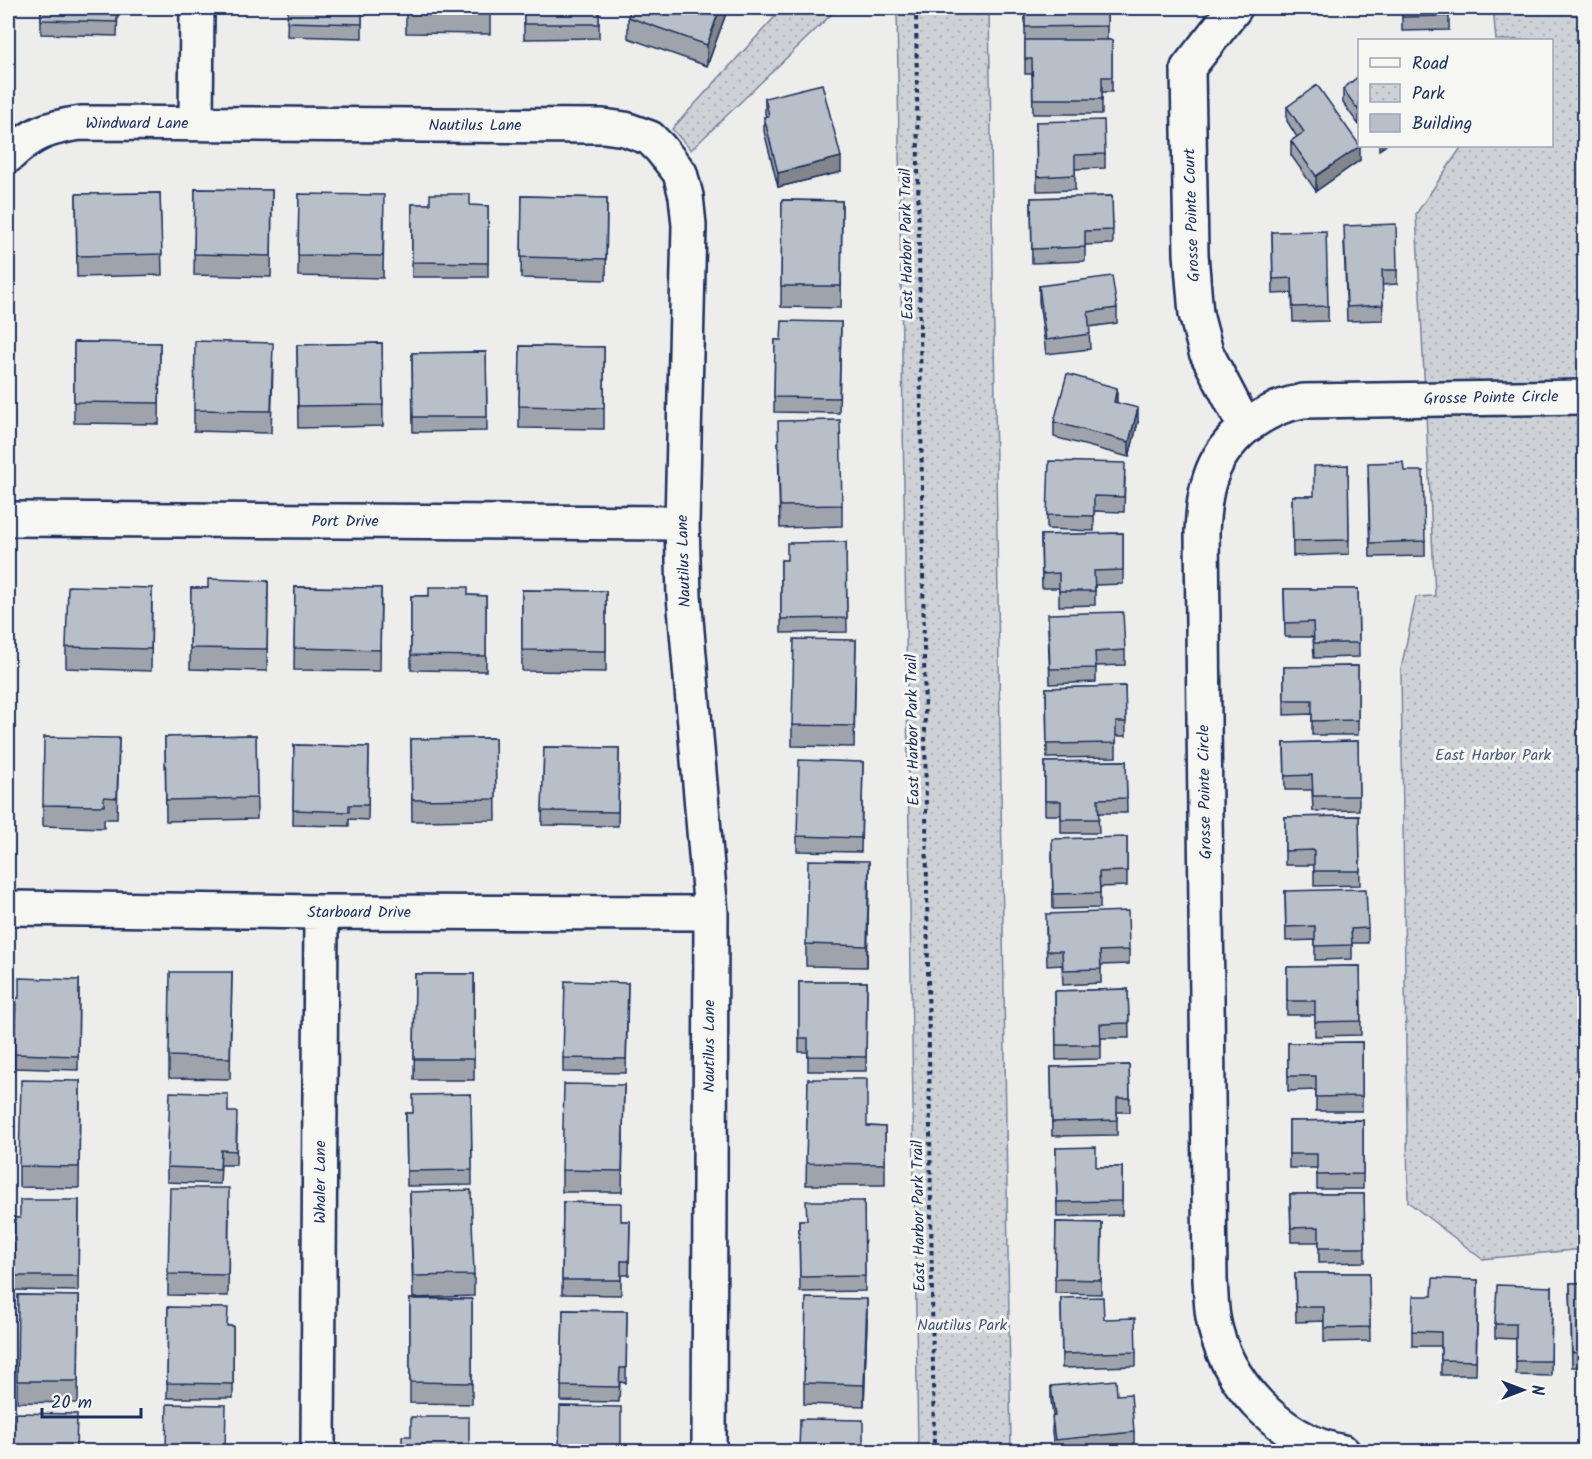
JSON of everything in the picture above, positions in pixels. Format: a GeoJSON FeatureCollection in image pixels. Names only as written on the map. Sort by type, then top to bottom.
{"type":"FeatureCollection","features":[{"type":"Feature","properties":{"kind":"street","name":"Windward Lane"},"geometry":{"type":"LineString","coordinates":[[8,156],[24,141],[45,130],[63,126],[81,123],[196,123],[197,8]]}},
{"type":"Feature","properties":{"kind":"street","name":"Grosse Pointe Court"},"geometry":{"type":"LineString","coordinates":[[1235,8],[1188,69],[1191,255],[1196,314],[1206,352],[1245,427]]}},
{"type":"Feature","properties":{"kind":"street","name":"Nautilus Lane"},"geometry":{"type":"LineString","coordinates":[[196,123],[603,126],[625,129],[651,138],[680,173],[686,196],[688,225],[682,523],[684,596],[711,913],[710,1452]]}},
{"type":"Feature","properties":{"kind":"street","name":"Grosse Pointe Circle"},"geometry":{"type":"LineString","coordinates":[[1343,1452],[1306,1440],[1274,1419],[1251,1398],[1222,1347],[1213,1319],[1210,1280],[1202,532],[1204,500],[1209,480],[1220,456],[1245,427],[1278,408],[1303,401],[1584,397]]}},
{"type":"Feature","properties":{"kind":"street","name":"Port Drive"},"geometry":{"type":"LineString","coordinates":[[8,519],[682,523]]}},
{"type":"Feature","properties":{"kind":"street","name":"Starboard Drive"},"geometry":{"type":"LineString","coordinates":[[8,908],[711,913]]}},
{"type":"Feature","properties":{"kind":"street","name":"Whaler Lane"},"geometry":{"type":"LineString","coordinates":[[318,1452],[321,912]]}},
{"type":"Feature","properties":{"kind":"path","name":"East Harbor Park Trail"},"geometry":{"type":"LineString","coordinates":[[916,8],[934,1452]]}},
{"type":"Feature","properties":{"kind":"green space"},"geometry":{"type":"Polygon","coordinates":[[[783,8],[838,8],[691,150],[672,129],[783,8]]]}},
{"type":"Feature","properties":{"kind":"green space","name":"Nautilus Park"},"geometry":{"type":"Polygon","coordinates":[[[897,8],[989,8],[1011,1451],[918,1451],[897,8]]]}},
{"type":"Feature","properties":{"kind":"green space","name":"East Harbor Park"},"geometry":{"type":"Polygon","coordinates":[[[1493,8],[1584,8],[1584,1249],[1482,1259],[1408,1202],[1401,669],[1416,597],[1435,596],[1416,214],[1461,147],[1553,147],[1553,39],[1496,39],[1493,8]]]}},
{"type":"Feature","properties":{"kind":"building"},"geometry":{"type":"Polygon","coordinates":[[[41,8],[117,8],[117,22],[41,20],[41,8]]]}},
{"type":"Feature","properties":{"kind":"building"},"geometry":{"type":"Polygon","coordinates":[[[288,8],[362,8],[362,24],[287,22],[288,8]]]}},
{"type":"Feature","properties":{"kind":"building"},"geometry":{"type":"Polygon","coordinates":[[[406,8],[490,8],[490,12],[406,11],[406,8]]]}},
{"type":"Feature","properties":{"kind":"building"},"geometry":{"type":"Polygon","coordinates":[[[524,8],[599,8],[599,24],[524,24],[524,8]]]}},
{"type":"Feature","properties":{"kind":"building"},"geometry":{"type":"Polygon","coordinates":[[[631,8],[720,8],[707,45],[628,17],[631,8]]]}},
{"type":"Feature","properties":{"kind":"building"},"geometry":{"type":"Polygon","coordinates":[[[1025,8],[1107,8],[1107,26],[1025,27],[1025,8]]]}},
{"type":"Feature","properties":{"kind":"building"},"geometry":{"type":"Polygon","coordinates":[[[1402,8],[1449,8],[1449,16],[1402,17],[1402,8]]]}},
{"type":"Feature","properties":{"kind":"building"},"geometry":{"type":"Polygon","coordinates":[[[1025,40],[1112,40],[1112,77],[1102,77],[1102,99],[1033,99],[1032,59],[1025,59],[1025,40]]]}},
{"type":"Feature","properties":{"kind":"building"},"geometry":{"type":"Polygon","coordinates":[[[1358,77],[1358,110],[1343,89],[1358,77]]]}},
{"type":"Feature","properties":{"kind":"building"},"geometry":{"type":"Polygon","coordinates":[[[822,84],[841,157],[778,173],[764,117],[769,116],[765,98],[822,84]]]}},
{"type":"Feature","properties":{"kind":"building"},"geometry":{"type":"Polygon","coordinates":[[[1317,85],[1359,147],[1316,176],[1291,141],[1304,132],[1287,107],[1317,85]]]}},
{"type":"Feature","properties":{"kind":"building"},"geometry":{"type":"Polygon","coordinates":[[[1104,120],[1105,154],[1075,155],[1075,175],[1037,177],[1036,122],[1104,120]]]}},
{"type":"Feature","properties":{"kind":"building"},"geometry":{"type":"Polygon","coordinates":[[[195,189],[272,190],[271,256],[194,254],[195,189]]]}},
{"type":"Feature","properties":{"kind":"building"},"geometry":{"type":"Polygon","coordinates":[[[160,193],[162,254],[77,256],[76,194],[160,193]]]}},
{"type":"Feature","properties":{"kind":"building"},"geometry":{"type":"Polygon","coordinates":[[[299,194],[384,195],[383,256],[298,255],[299,194]]]}},
{"type":"Feature","properties":{"kind":"building"},"geometry":{"type":"Polygon","coordinates":[[[430,194],[470,194],[470,205],[488,206],[488,263],[412,262],[412,204],[430,204],[430,194]]]}},
{"type":"Feature","properties":{"kind":"building"},"geometry":{"type":"Polygon","coordinates":[[[522,196],[607,198],[606,259],[521,257],[522,196]]]}},
{"type":"Feature","properties":{"kind":"building"},"geometry":{"type":"Polygon","coordinates":[[[1112,196],[1113,230],[1085,231],[1085,247],[1032,249],[1031,198],[1112,196]]]}},
{"type":"Feature","properties":{"kind":"building"},"geometry":{"type":"Polygon","coordinates":[[[782,200],[842,201],[841,286],[781,286],[782,200]]]}},
{"type":"Feature","properties":{"kind":"building"},"geometry":{"type":"Polygon","coordinates":[[[1396,224],[1397,270],[1382,270],[1383,305],[1347,307],[1344,226],[1396,224]]]}},
{"type":"Feature","properties":{"kind":"building"},"geometry":{"type":"Polygon","coordinates":[[[1326,231],[1328,306],[1293,307],[1292,278],[1273,279],[1272,232],[1326,231]]]}},
{"type":"Feature","properties":{"kind":"building"},"geometry":{"type":"Polygon","coordinates":[[[1112,276],[1117,308],[1088,312],[1090,334],[1046,340],[1039,286],[1112,276]]]}},
{"type":"Feature","properties":{"kind":"building"},"geometry":{"type":"Polygon","coordinates":[[[782,321],[841,322],[839,398],[774,397],[775,340],[781,340],[782,321]]]}},
{"type":"Feature","properties":{"kind":"building"},"geometry":{"type":"Polygon","coordinates":[[[195,341],[273,343],[271,411],[194,410],[195,341]]]}},
{"type":"Feature","properties":{"kind":"building"},"geometry":{"type":"Polygon","coordinates":[[[74,342],[160,343],[159,403],[74,402],[74,342]]]}},
{"type":"Feature","properties":{"kind":"building"},"geometry":{"type":"Polygon","coordinates":[[[382,343],[383,405],[298,406],[297,345],[382,343]]]}},
{"type":"Feature","properties":{"kind":"building"},"geometry":{"type":"Polygon","coordinates":[[[520,346],[604,347],[604,408],[519,406],[520,346]]]}},
{"type":"Feature","properties":{"kind":"building"},"geometry":{"type":"Polygon","coordinates":[[[486,352],[487,417],[413,417],[412,353],[486,352]]]}},
{"type":"Feature","properties":{"kind":"building"},"geometry":{"type":"Polygon","coordinates":[[[1067,374],[1117,388],[1114,402],[1138,408],[1129,442],[1054,422],[1067,374]]]}},
{"type":"Feature","properties":{"kind":"building"},"geometry":{"type":"Polygon","coordinates":[[[840,420],[842,505],[780,506],[778,421],[840,420]]]}},
{"type":"Feature","properties":{"kind":"building"},"geometry":{"type":"Polygon","coordinates":[[[1049,461],[1125,463],[1124,497],[1094,496],[1094,516],[1047,515],[1049,461]]]}},
{"type":"Feature","properties":{"kind":"building"},"geometry":{"type":"Polygon","coordinates":[[[1403,462],[1404,471],[1423,471],[1425,541],[1370,543],[1368,463],[1403,462]]]}},
{"type":"Feature","properties":{"kind":"building"},"geometry":{"type":"Polygon","coordinates":[[[1348,465],[1349,540],[1293,541],[1292,496],[1314,496],[1314,466],[1348,465]]]}},
{"type":"Feature","properties":{"kind":"building"},"geometry":{"type":"Polygon","coordinates":[[[1123,533],[1123,570],[1094,571],[1095,591],[1059,591],[1059,573],[1042,574],[1041,535],[1123,533]]]}},
{"type":"Feature","properties":{"kind":"building"},"geometry":{"type":"Polygon","coordinates":[[[846,542],[847,618],[781,619],[781,560],[787,560],[787,543],[846,542]]]}},
{"type":"Feature","properties":{"kind":"building"},"geometry":{"type":"Polygon","coordinates":[[[208,579],[268,581],[267,649],[190,648],[191,588],[208,588],[208,579]]]}},
{"type":"Feature","properties":{"kind":"building"},"geometry":{"type":"Polygon","coordinates":[[[68,586],[152,588],[151,649],[66,647],[68,586]]]}},
{"type":"Feature","properties":{"kind":"building"},"geometry":{"type":"Polygon","coordinates":[[[295,587],[381,588],[380,650],[294,648],[295,587]]]}},
{"type":"Feature","properties":{"kind":"building"},"geometry":{"type":"Polygon","coordinates":[[[429,587],[468,587],[468,595],[486,596],[486,656],[411,655],[411,596],[429,596],[429,587]]]}},
{"type":"Feature","properties":{"kind":"building"},"geometry":{"type":"Polygon","coordinates":[[[1284,589],[1358,589],[1359,643],[1314,643],[1313,622],[1285,623],[1284,589]]]}},
{"type":"Feature","properties":{"kind":"building"},"geometry":{"type":"Polygon","coordinates":[[[522,590],[606,591],[606,651],[522,650],[522,590]]]}},
{"type":"Feature","properties":{"kind":"building"},"geometry":{"type":"Polygon","coordinates":[[[1123,612],[1125,650],[1095,652],[1096,668],[1050,669],[1048,614],[1123,612]]]}},
{"type":"Feature","properties":{"kind":"building"},"geometry":{"type":"Polygon","coordinates":[[[794,639],[856,640],[854,726],[792,725],[794,639]]]}},
{"type":"Feature","properties":{"kind":"building"},"geometry":{"type":"Polygon","coordinates":[[[1358,666],[1358,720],[1312,721],[1312,700],[1284,700],[1284,667],[1358,666]]]}},
{"type":"Feature","properties":{"kind":"building"},"geometry":{"type":"Polygon","coordinates":[[[1125,686],[1126,722],[1116,722],[1116,743],[1047,744],[1046,688],[1125,686]]]}},
{"type":"Feature","properties":{"kind":"building"},"geometry":{"type":"Polygon","coordinates":[[[256,735],[257,798],[166,800],[165,737],[256,735]]]}},
{"type":"Feature","properties":{"kind":"building"},"geometry":{"type":"Polygon","coordinates":[[[44,737],[119,738],[117,798],[104,797],[104,806],[43,805],[44,737]]]}},
{"type":"Feature","properties":{"kind":"building"},"geometry":{"type":"Polygon","coordinates":[[[495,738],[496,799],[412,800],[411,739],[495,738]]]}},
{"type":"Feature","properties":{"kind":"building"},"geometry":{"type":"Polygon","coordinates":[[[1358,741],[1359,796],[1313,796],[1312,775],[1285,776],[1284,743],[1358,741]]]}},
{"type":"Feature","properties":{"kind":"building"},"geometry":{"type":"Polygon","coordinates":[[[294,745],[369,747],[368,805],[349,805],[349,812],[293,810],[294,745]]]}},
{"type":"Feature","properties":{"kind":"building"},"geometry":{"type":"Polygon","coordinates":[[[544,747],[619,748],[618,812],[542,811],[544,747]]]}},
{"type":"Feature","properties":{"kind":"building"},"geometry":{"type":"Polygon","coordinates":[[[799,760],[863,762],[861,838],[797,836],[799,760]]]}},
{"type":"Feature","properties":{"kind":"building"},"geometry":{"type":"Polygon","coordinates":[[[1126,761],[1127,798],[1098,799],[1099,819],[1061,819],[1061,801],[1045,801],[1045,762],[1126,761]]]}},
{"type":"Feature","properties":{"kind":"building"},"geometry":{"type":"Polygon","coordinates":[[[1359,816],[1360,871],[1314,871],[1314,850],[1285,851],[1285,817],[1359,816]]]}},
{"type":"Feature","properties":{"kind":"building"},"geometry":{"type":"Polygon","coordinates":[[[1127,837],[1127,871],[1099,872],[1100,893],[1053,894],[1052,839],[1127,837]]]}},
{"type":"Feature","properties":{"kind":"building"},"geometry":{"type":"Polygon","coordinates":[[[808,860],[869,861],[867,946],[806,944],[808,860]]]}},
{"type":"Feature","properties":{"kind":"building"},"geometry":{"type":"Polygon","coordinates":[[[1366,889],[1368,928],[1351,929],[1352,945],[1315,946],[1315,926],[1286,927],[1285,891],[1366,889]]]}},
{"type":"Feature","properties":{"kind":"building"},"geometry":{"type":"Polygon","coordinates":[[[1128,911],[1129,950],[1100,951],[1101,969],[1063,970],[1062,951],[1047,951],[1046,914],[1128,911]]]}},
{"type":"Feature","properties":{"kind":"building"},"geometry":{"type":"Polygon","coordinates":[[[1360,966],[1361,1021],[1315,1022],[1315,1001],[1287,1001],[1287,967],[1360,966]]]}},
{"type":"Feature","properties":{"kind":"building"},"geometry":{"type":"Polygon","coordinates":[[[170,972],[232,972],[230,1058],[169,1056],[170,972]]]}},
{"type":"Feature","properties":{"kind":"building"},"geometry":{"type":"Polygon","coordinates":[[[415,974],[474,974],[474,1059],[414,1059],[415,974]]]}},
{"type":"Feature","properties":{"kind":"building"},"geometry":{"type":"Polygon","coordinates":[[[19,978],[79,980],[78,1056],[14,1054],[19,978]]]}},
{"type":"Feature","properties":{"kind":"building"},"geometry":{"type":"Polygon","coordinates":[[[565,981],[628,983],[626,1059],[563,1058],[565,981]]]}},
{"type":"Feature","properties":{"kind":"building"},"geometry":{"type":"Polygon","coordinates":[[[799,982],[867,982],[866,1057],[808,1056],[808,1038],[799,1038],[799,982]]]}},
{"type":"Feature","properties":{"kind":"building"},"geometry":{"type":"Polygon","coordinates":[[[1128,989],[1129,1023],[1100,1024],[1101,1045],[1056,1045],[1055,991],[1128,989]]]}},
{"type":"Feature","properties":{"kind":"building"},"geometry":{"type":"Polygon","coordinates":[[[1362,1042],[1362,1096],[1316,1097],[1316,1076],[1288,1076],[1288,1043],[1362,1042]]]}},
{"type":"Feature","properties":{"kind":"building"},"geometry":{"type":"Polygon","coordinates":[[[1129,1065],[1130,1098],[1117,1098],[1117,1120],[1052,1122],[1051,1067],[1129,1065]]]}},
{"type":"Feature","properties":{"kind":"building"},"geometry":{"type":"Polygon","coordinates":[[[808,1079],[867,1079],[867,1126],[885,1127],[885,1164],[806,1163],[808,1079]]]}},
{"type":"Feature","properties":{"kind":"building"},"geometry":{"type":"Polygon","coordinates":[[[21,1080],[80,1081],[79,1167],[19,1166],[21,1080]]]}},
{"type":"Feature","properties":{"kind":"building"},"geometry":{"type":"Polygon","coordinates":[[[564,1084],[624,1085],[622,1171],[562,1170],[564,1084]]]}},
{"type":"Feature","properties":{"kind":"building"},"geometry":{"type":"Polygon","coordinates":[[[170,1092],[228,1094],[228,1112],[237,1112],[236,1151],[221,1150],[220,1169],[167,1167],[170,1092]]]}},
{"type":"Feature","properties":{"kind":"building"},"geometry":{"type":"Polygon","coordinates":[[[471,1094],[472,1170],[407,1171],[406,1113],[413,1113],[413,1095],[471,1094]]]}},
{"type":"Feature","properties":{"kind":"building"},"geometry":{"type":"Polygon","coordinates":[[[1363,1120],[1363,1174],[1317,1175],[1317,1154],[1289,1154],[1289,1121],[1363,1120]]]}},
{"type":"Feature","properties":{"kind":"building"},"geometry":{"type":"Polygon","coordinates":[[[1096,1147],[1096,1167],[1122,1167],[1122,1201],[1057,1202],[1056,1148],[1096,1147]]]}},
{"type":"Feature","properties":{"kind":"building"},"geometry":{"type":"Polygon","coordinates":[[[170,1188],[229,1188],[228,1275],[168,1274],[170,1188]]]}},
{"type":"Feature","properties":{"kind":"building"},"geometry":{"type":"Polygon","coordinates":[[[471,1190],[474,1275],[413,1276],[410,1192],[471,1190]]]}},
{"type":"Feature","properties":{"kind":"building"},"geometry":{"type":"Polygon","coordinates":[[[1290,1194],[1364,1194],[1365,1248],[1319,1248],[1319,1227],[1291,1228],[1290,1194]]]}},
{"type":"Feature","properties":{"kind":"building"},"geometry":{"type":"Polygon","coordinates":[[[20,1200],[79,1200],[78,1276],[14,1276],[14,1218],[20,1218],[20,1200]]]}},
{"type":"Feature","properties":{"kind":"building"},"geometry":{"type":"Polygon","coordinates":[[[806,1201],[864,1201],[865,1276],[800,1277],[799,1220],[807,1220],[806,1201]]]}},
{"type":"Feature","properties":{"kind":"building"},"geometry":{"type":"Polygon","coordinates":[[[563,1202],[621,1203],[621,1221],[630,1221],[629,1261],[621,1261],[621,1280],[562,1280],[563,1202]]]}},
{"type":"Feature","properties":{"kind":"building"},"geometry":{"type":"Polygon","coordinates":[[[1056,1222],[1102,1223],[1101,1280],[1055,1279],[1056,1222]]]}},
{"type":"Feature","properties":{"kind":"building"},"geometry":{"type":"Polygon","coordinates":[[[1295,1273],[1369,1273],[1370,1327],[1324,1328],[1324,1307],[1296,1307],[1295,1273]]]}},
{"type":"Feature","properties":{"kind":"building"},"geometry":{"type":"Polygon","coordinates":[[[1433,1278],[1478,1280],[1476,1361],[1441,1360],[1441,1332],[1412,1331],[1413,1296],[1432,1296],[1433,1278]]]}},
{"type":"Feature","properties":{"kind":"building"},"geometry":{"type":"Polygon","coordinates":[[[1570,1283],[1584,1283],[1584,1352],[1572,1353],[1570,1283]]]}},
{"type":"Feature","properties":{"kind":"building"},"geometry":{"type":"Polygon","coordinates":[[[1497,1285],[1552,1287],[1551,1361],[1516,1361],[1516,1324],[1495,1324],[1497,1285]]]}},
{"type":"Feature","properties":{"kind":"building"},"geometry":{"type":"Polygon","coordinates":[[[18,1295],[79,1296],[78,1381],[17,1381],[18,1295]]]}},
{"type":"Feature","properties":{"kind":"building"},"geometry":{"type":"Polygon","coordinates":[[[1103,1297],[1104,1319],[1135,1318],[1136,1352],[1062,1354],[1061,1298],[1103,1297]]]}},
{"type":"Feature","properties":{"kind":"building"},"geometry":{"type":"Polygon","coordinates":[[[806,1298],[867,1299],[864,1385],[804,1383],[806,1298]]]}},
{"type":"Feature","properties":{"kind":"building"},"geometry":{"type":"Polygon","coordinates":[[[410,1299],[472,1299],[472,1383],[410,1382],[410,1299]]]}},
{"type":"Feature","properties":{"kind":"building"},"geometry":{"type":"Polygon","coordinates":[[[168,1307],[228,1308],[227,1326],[233,1326],[233,1384],[167,1383],[168,1307]]]}},
{"type":"Feature","properties":{"kind":"building"},"geometry":{"type":"Polygon","coordinates":[[[563,1310],[627,1311],[626,1368],[620,1368],[619,1387],[561,1386],[563,1310]]]}},
{"type":"Feature","properties":{"kind":"building"},"geometry":{"type":"Polygon","coordinates":[[[1116,1380],[1117,1395],[1131,1394],[1134,1432],[1055,1440],[1051,1386],[1116,1380]]]}},
{"type":"Feature","properties":{"kind":"building"},"geometry":{"type":"Polygon","coordinates":[[[167,1404],[226,1405],[225,1452],[166,1452],[167,1404]]]}},
{"type":"Feature","properties":{"kind":"building"},"geometry":{"type":"Polygon","coordinates":[[[560,1406],[621,1407],[621,1452],[559,1452],[560,1406]]]}},
{"type":"Feature","properties":{"kind":"building"},"geometry":{"type":"Polygon","coordinates":[[[13,1413],[77,1414],[76,1452],[12,1452],[13,1413]]]}},
{"type":"Feature","properties":{"kind":"building"},"geometry":{"type":"Polygon","coordinates":[[[411,1417],[469,1417],[469,1452],[402,1452],[402,1436],[411,1436],[411,1417]]]}},
{"type":"Feature","properties":{"kind":"building"},"geometry":{"type":"Polygon","coordinates":[[[800,1419],[863,1420],[863,1452],[799,1452],[800,1419]]]}}]}
